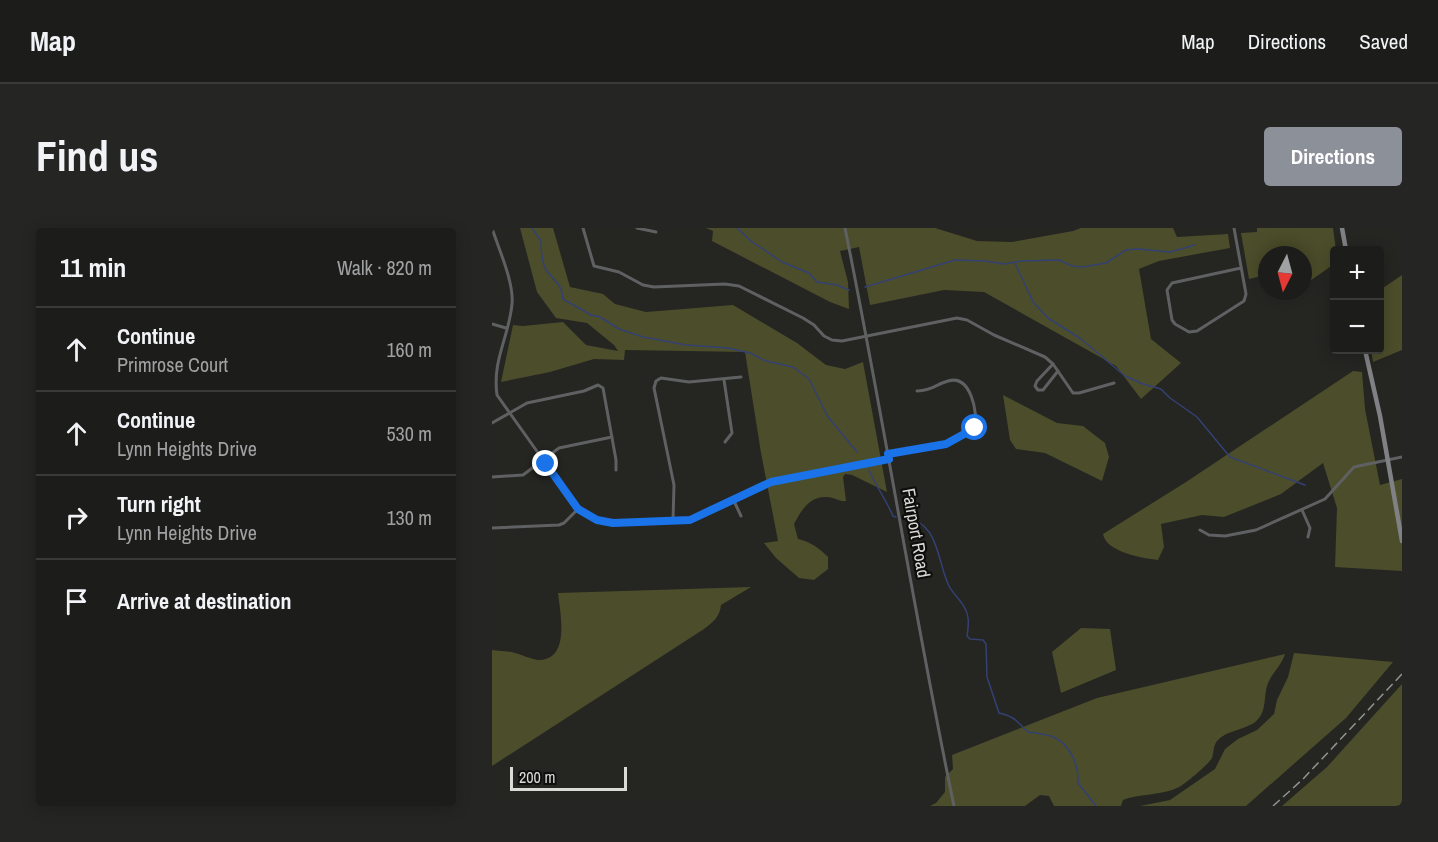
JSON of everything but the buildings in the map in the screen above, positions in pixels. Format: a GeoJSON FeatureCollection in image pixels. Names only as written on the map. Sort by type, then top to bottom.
{"type":"FeatureCollection","features":[{"type":"Feature","properties":{"kind":"main road"},"geometry":{"type":"LineString","coordinates":[[1342,228],[1345,246]]}},
{"type":"Feature","properties":{"kind":"main road"},"geometry":{"type":"LineString","coordinates":[[1366,354],[1402,541]]}},
{"type":"Feature","properties":{"kind":"street"},"geometry":{"type":"LineString","coordinates":[[492,228],[512,291],[512,306],[493,372],[497,395],[578,509],[605,522],[690,520],[699,518],[782,478],[889,459]]}},
{"type":"Feature","properties":{"kind":"street"},"geometry":{"type":"LineString","coordinates":[[583,228],[594,267],[619,272],[643,285],[654,287],[739,285],[803,318],[832,340],[842,341],[957,318],[967,320],[994,335],[1045,357],[1053,364],[1073,393],[1114,383]]}},
{"type":"Feature","properties":{"kind":"street"},"geometry":{"type":"LineString","coordinates":[[638,228],[656,232]]}},
{"type":"Feature","properties":{"kind":"street","name":"Fairport Road"},"geometry":{"type":"LineString","coordinates":[[844,228],[889,459],[931,697],[954,806]]}},
{"type":"Feature","properties":{"kind":"street"},"geometry":{"type":"LineString","coordinates":[[1234,228],[1246,294],[1244,301],[1197,331],[1189,332],[1175,324],[1172,320],[1167,290],[1172,283],[1241,268]]}},
{"type":"Feature","properties":{"kind":"street"},"geometry":{"type":"LineString","coordinates":[[492,324],[506,328]]}},
{"type":"Feature","properties":{"kind":"street"},"geometry":{"type":"LineString","coordinates":[[1053,364],[1037,381],[1035,386],[1038,390],[1043,390],[1058,371]]}},
{"type":"Feature","properties":{"kind":"street"},"geometry":{"type":"LineString","coordinates":[[673,521],[674,485],[654,388],[656,381],[661,378],[689,382],[741,377]]}},
{"type":"Feature","properties":{"kind":"street"},"geometry":{"type":"LineString","coordinates":[[724,380],[732,433],[725,442]]}},
{"type":"Feature","properties":{"kind":"street"},"geometry":{"type":"LineString","coordinates":[[888,454],[946,444],[975,428],[971,392],[967,387],[953,380],[930,390],[916,391]]}},
{"type":"Feature","properties":{"kind":"street"},"geometry":{"type":"LineString","coordinates":[[492,423],[527,402],[584,391],[598,385],[603,388],[616,470]]}},
{"type":"Feature","properties":{"kind":"street"},"geometry":{"type":"LineString","coordinates":[[492,477],[523,475],[559,448],[612,437]]}},
{"type":"Feature","properties":{"kind":"street"},"geometry":{"type":"LineString","coordinates":[[1200,530],[1209,535],[1224,536],[1256,530],[1327,497],[1354,467],[1402,457]]}},
{"type":"Feature","properties":{"kind":"street"},"geometry":{"type":"LineString","coordinates":[[734,501],[741,516]]}},
{"type":"Feature","properties":{"kind":"street"},"geometry":{"type":"LineString","coordinates":[[492,528],[564,524],[578,509]]}},
{"type":"Feature","properties":{"kind":"street"},"geometry":{"type":"LineString","coordinates":[[1302,510],[1310,528],[1308,537]]}},
{"type":"Feature","properties":{"kind":"green space"},"geometry":{"type":"Polygon","coordinates":[[[520,228],[553,228],[570,287],[603,294],[615,304],[646,312],[733,305],[797,343],[826,365],[845,369],[863,362],[887,492],[852,475],[845,474],[843,477],[846,501],[821,497],[810,502],[803,509],[794,524],[798,539],[814,546],[828,557],[828,569],[814,580],[799,578],[776,558],[764,543],[778,541],[745,352],[625,350],[624,360],[594,359],[550,372],[501,382],[513,325],[563,322],[586,345],[618,351],[587,323],[556,318],[537,292],[520,228]]]}},
{"type":"Feature","properties":{"kind":"green space"},"geometry":{"type":"Polygon","coordinates":[[[706,228],[935,228],[977,241],[1012,242],[1081,228],[1173,228],[1177,237],[1228,234],[1230,248],[1159,261],[1139,269],[1151,339],[1181,363],[1141,399],[1116,366],[984,292],[944,290],[870,305],[859,247],[840,251],[848,282],[849,309],[830,302],[712,241],[713,231],[706,228]]]}},
{"type":"Feature","properties":{"kind":"green space"},"geometry":{"type":"Polygon","coordinates":[[[1257,228],[1333,228],[1335,246],[1330,246],[1330,267],[1312,280],[1312,246],[1258,246],[1258,277],[1249,279],[1241,233],[1257,232],[1257,228]]]}},
{"type":"Feature","properties":{"kind":"green space"},"geometry":{"type":"Polygon","coordinates":[[[1402,275],[1402,350],[1373,362],[1372,354],[1384,354],[1384,287],[1402,275]]]}},
{"type":"Feature","properties":{"kind":"green space"},"geometry":{"type":"Polygon","coordinates":[[[1353,371],[1362,372],[1365,409],[1380,485],[1402,479],[1402,571],[1335,567],[1337,508],[1323,463],[1281,494],[1224,517],[1202,515],[1161,524],[1164,547],[1158,560],[1118,550],[1106,540],[1103,534],[1353,371]]]}},
{"type":"Feature","properties":{"kind":"green space"},"geometry":{"type":"Polygon","coordinates":[[[1003,395],[1057,423],[1083,426],[1105,443],[1109,457],[1102,481],[1045,453],[1016,449],[1010,440],[1003,395]]]}},
{"type":"Feature","properties":{"kind":"green space"},"geometry":{"type":"Polygon","coordinates":[[[751,587],[721,605],[718,616],[704,629],[492,766],[492,650],[512,652],[538,660],[548,658],[555,653],[561,634],[558,593],[751,587]]]}},
{"type":"Feature","properties":{"kind":"green space"},"geometry":{"type":"Polygon","coordinates":[[[1081,628],[1110,629],[1116,670],[1061,693],[1052,652],[1081,628]]]}},
{"type":"Feature","properties":{"kind":"green space"},"geometry":{"type":"Polygon","coordinates":[[[1294,653],[1393,662],[1346,718],[1246,806],[1140,806],[1170,800],[1215,769],[1225,749],[1238,739],[1257,730],[1274,714],[1294,653]]]}},
{"type":"Feature","properties":{"kind":"green space"},"geometry":{"type":"Polygon","coordinates":[[[1285,654],[1267,686],[1259,719],[1220,738],[1210,761],[1188,781],[1174,789],[1123,800],[1121,806],[1054,806],[1049,796],[1040,795],[1025,806],[930,806],[936,803],[945,792],[945,777],[953,769],[952,755],[1097,698],[1285,654]]]}},
{"type":"Feature","properties":{"kind":"green space"},"geometry":{"type":"Polygon","coordinates":[[[1402,684],[1402,806],[1282,806],[1327,767],[1402,684]]]}},
{"type":"Feature","properties":{"kind":"waterway"},"geometry":{"type":"LineString","coordinates":[[532,228],[541,241],[546,270],[559,286],[563,299],[619,329],[643,337],[686,345],[728,348],[750,353],[766,361],[793,367],[809,379],[828,417],[857,452]]}},
{"type":"Feature","properties":{"kind":"waterway"},"geometry":{"type":"LineString","coordinates":[[737,228],[751,241],[782,262],[809,273],[817,282],[837,285],[849,290]]}},
{"type":"Feature","properties":{"kind":"waterway"},"geometry":{"type":"LineString","coordinates":[[865,287],[955,260],[1004,264],[1059,260],[1072,266],[1083,267],[1106,263],[1126,250],[1170,252],[1195,245]]}},
{"type":"Feature","properties":{"kind":"waterway"},"geometry":{"type":"LineString","coordinates":[[1015,263],[1033,302],[1048,318],[1081,339],[1125,376],[1161,389],[1197,417],[1230,457],[1305,485]]}},
{"type":"Feature","properties":{"kind":"waterway"},"geometry":{"type":"LineString","coordinates":[[869,470],[893,516],[896,517]]}},
{"type":"Feature","properties":{"kind":"waterway"},"geometry":{"type":"LineString","coordinates":[[903,517],[915,520],[930,534],[949,586],[967,613],[967,636],[970,639],[983,640],[986,644],[987,677],[999,713],[1012,718],[1028,732],[1058,739],[1072,755],[1077,769],[1078,783],[1096,806]]}},
{"type":"Feature","properties":{"kind":"railway"},"geometry":{"type":"LineString","coordinates":[[1273,806],[1303,779],[1402,674]]}},
{"type":"Feature","properties":{"kind":"route"},"geometry":{"type":"LineString","coordinates":[[546,464],[578,509],[597,520],[613,523],[690,520],[699,518],[782,478],[889,459],[888,454],[946,444],[975,428]]}}]}
